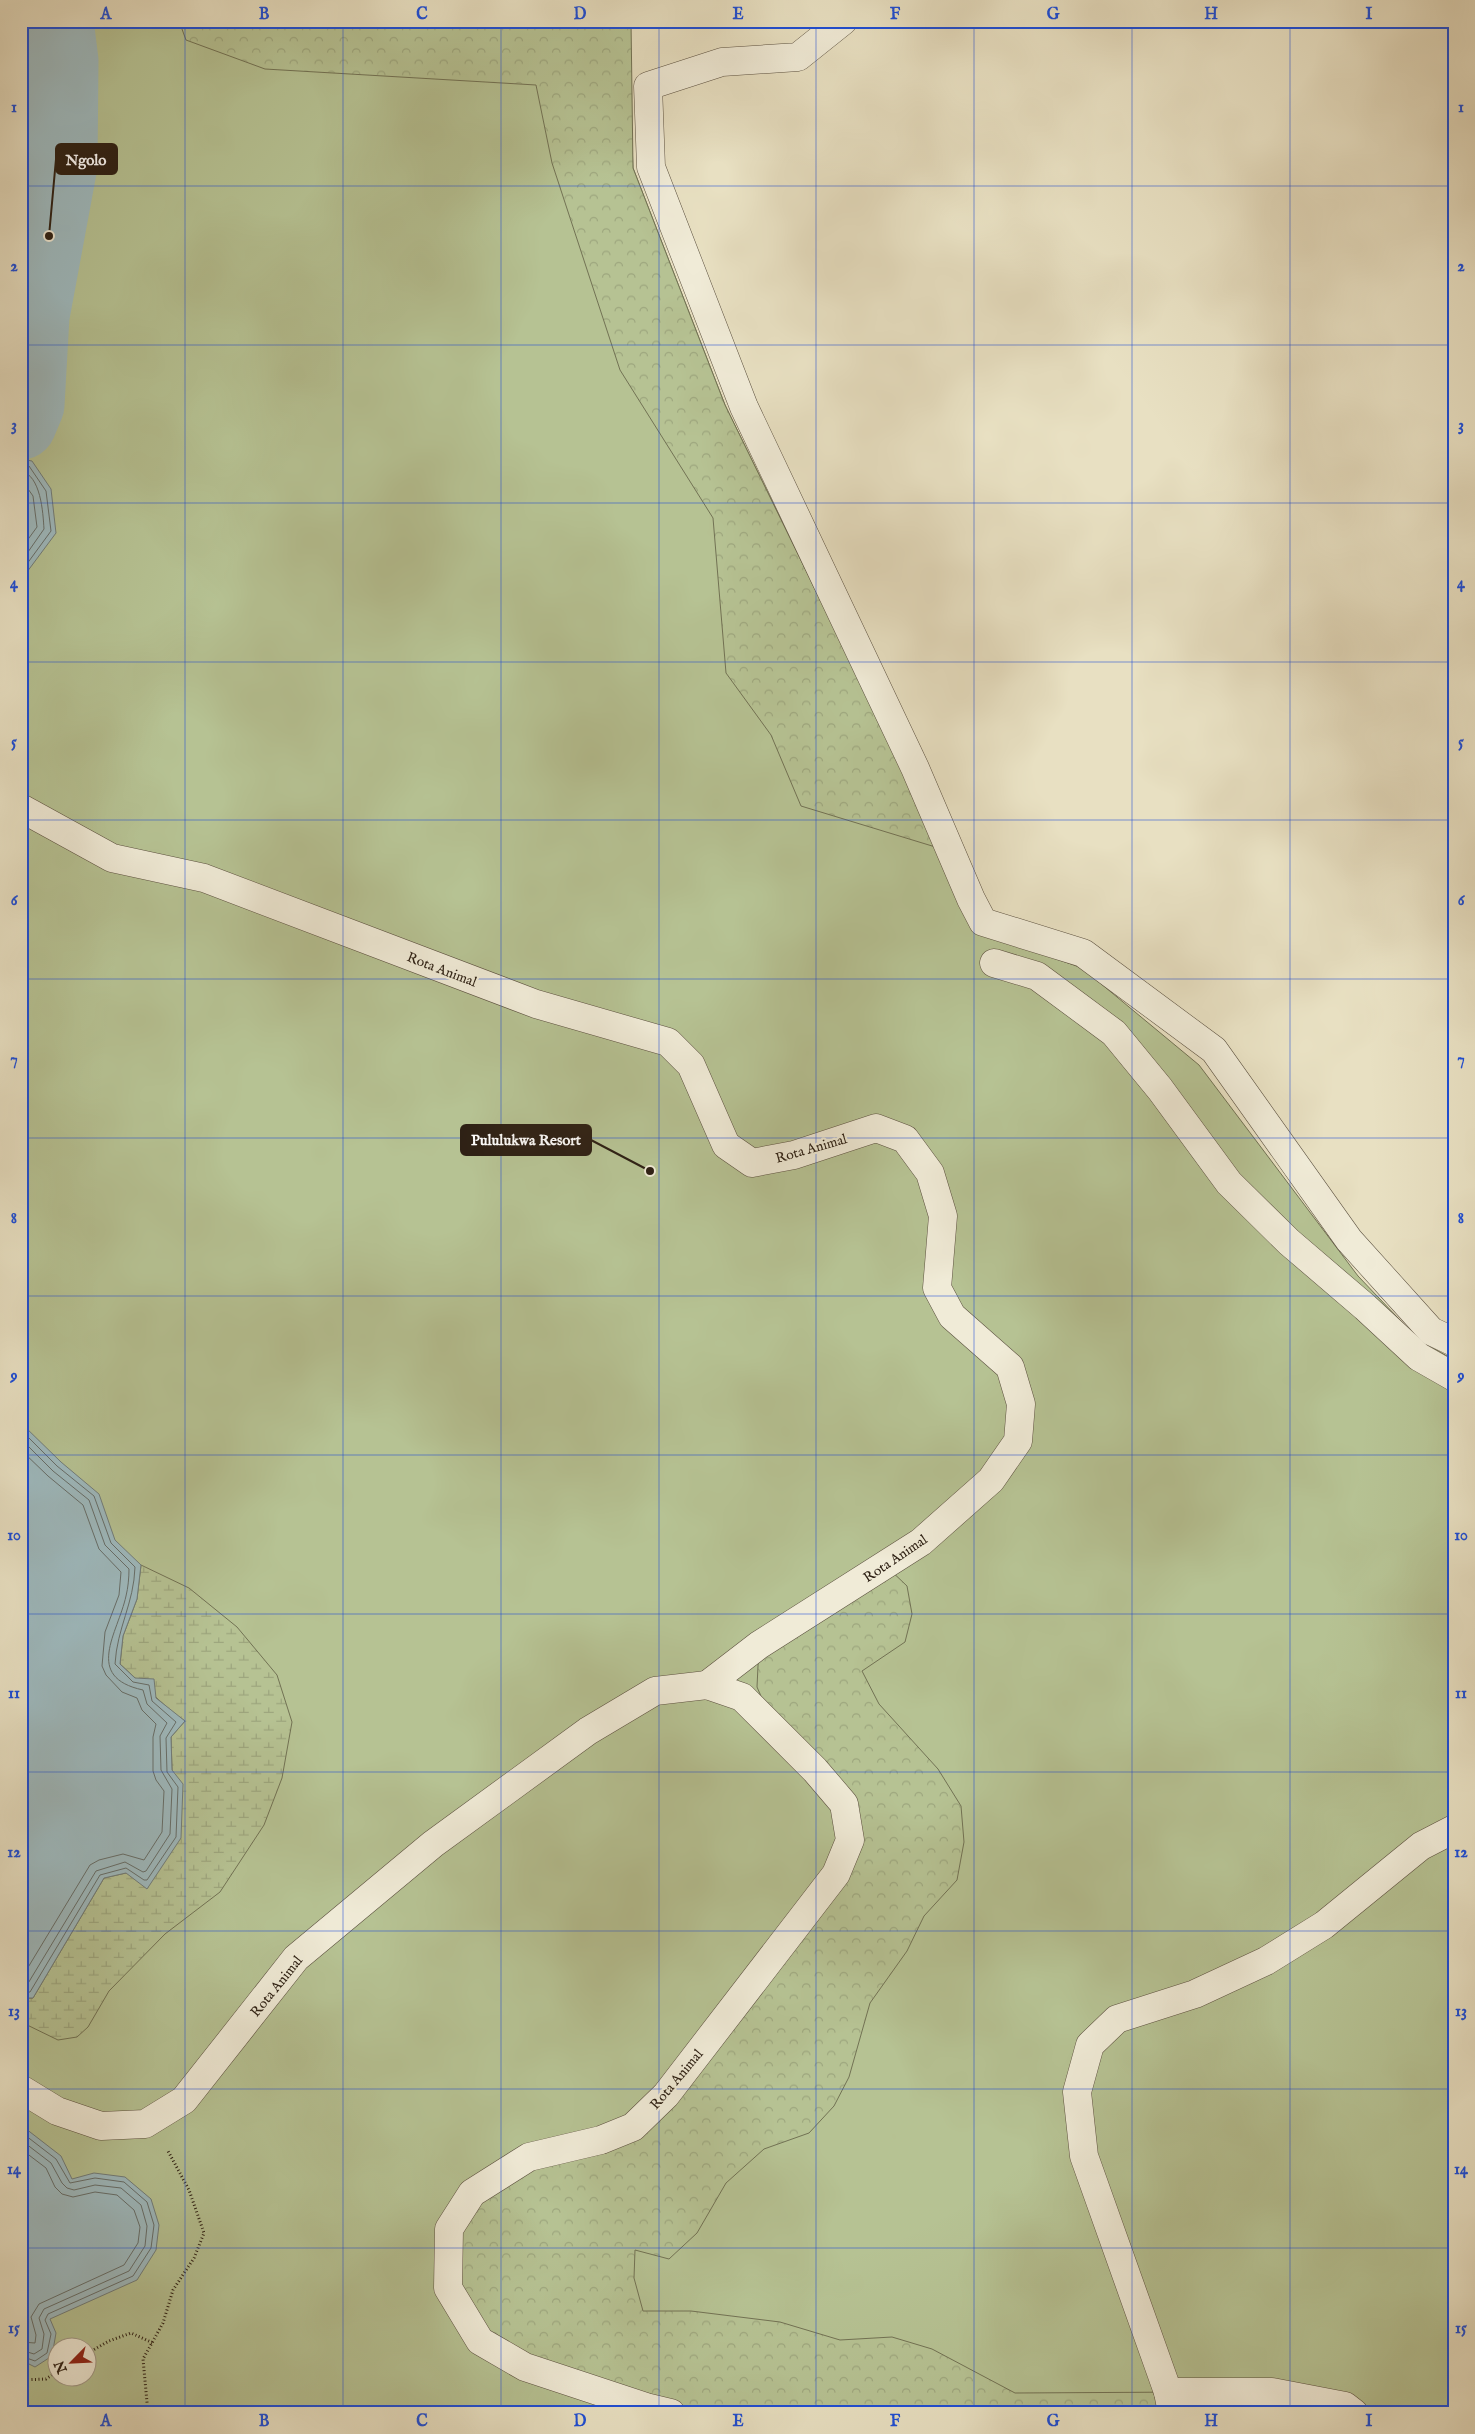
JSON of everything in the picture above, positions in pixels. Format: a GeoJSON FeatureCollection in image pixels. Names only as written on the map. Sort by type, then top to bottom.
{"type":"FeatureCollection","features":[{"type":"Feature","properties":{"kind":"street"},"geometry":{"type":"LineString","coordinates":[[843,21],[798,57],[722,62],[648,86],[652,167],[744,407],[915,768],[971,899],[983,922],[1083,953],[1214,1050],[1348,1240],[1430,1331],[1454,1342]]}},
{"type":"Feature","properties":{"kind":"street","name":"Rota Animal"},"geometry":{"type":"LineString","coordinates":[[21,808],[112,858],[204,878],[536,1004],[668,1042],[691,1065],[726,1145],[752,1162],[794,1155],[876,1128],[905,1139],[930,1172],[943,1216],[936,1288],[952,1316],[1010,1367],[1022,1404],[1018,1441],[991,1480],[921,1542],[759,1645],[707,1685]]}},
{"type":"Feature","properties":{"kind":"street"},"geometry":{"type":"LineString","coordinates":[[994,963],[1037,976],[1114,1033],[1160,1089],[1229,1183],[1289,1242],[1365,1307],[1418,1357],[1454,1377]]}},
{"type":"Feature","properties":{"kind":"street","name":"Rota Animal"},"geometry":{"type":"LineString","coordinates":[[21,2090],[57,2111],[100,2126],[145,2124],[184,2100],[296,1958],[432,1844],[588,1730],[655,1692],[707,1685],[742,1697],[814,1770],[844,1804],[850,1840],[836,1874],[666,2095],[633,2127],[601,2140],[530,2157],[472,2193],[450,2229],[448,2288],[480,2341],[525,2367],[646,2407],[671,2413]]}},
{"type":"Feature","properties":{"kind":"street"},"geometry":{"type":"LineString","coordinates":[[1354,2413],[1345,2406],[1272,2392],[1170,2402],[1084,2156],[1077,2092],[1090,2045],[1117,2019],[1195,1994],[1266,1962],[1324,1925],[1421,1846],[1454,1829]]}},
{"type":"Feature","properties":{"kind":"path"},"geometry":{"type":"LineString","coordinates":[[145,2124],[164,2145],[189,2190],[204,2232],[194,2258],[174,2290],[163,2323],[143,2359],[148,2413]]}},
{"type":"Feature","properties":{"kind":"path"},"geometry":{"type":"LineString","coordinates":[[98,2347],[131,2333],[153,2343]]}},
{"type":"Feature","properties":{"kind":"path"},"geometry":{"type":"LineString","coordinates":[[21,2380],[48,2378]]}},
{"type":"Feature","properties":{"kind":"green space"},"geometry":{"type":"Polygon","coordinates":[[[21,21],[627,21],[633,168],[725,405],[853,667],[978,931],[1082,968],[1199,1065],[1358,1276],[1419,1340],[1454,1360],[1454,2413],[21,2413],[21,21]]]}},
{"type":"Feature","properties":{"kind":"green space"},"geometry":{"type":"Polygon","coordinates":[[[179,21],[631,21],[633,168],[725,405],[942,849],[801,806],[771,735],[726,673],[713,518],[620,370],[552,163],[536,85],[265,69],[186,40],[179,21]]]}},
{"type":"Feature","properties":{"kind":"green space"},"geometry":{"type":"Polygon","coordinates":[[[21,81],[33,125],[36,175],[49,236],[34,316],[21,315],[21,81]]]}},
{"type":"Feature","properties":{"kind":"green space"},"geometry":{"type":"Polygon","coordinates":[[[141,1565],[189,1588],[237,1627],[277,1675],[292,1722],[282,1778],[264,1825],[220,1892],[165,1934],[109,1991],[88,2027],[77,2037],[58,2040],[21,2022],[21,1998],[33,1998],[104,1878],[126,1873],[172,1770],[171,1737],[185,1721],[172,1712],[120,1664],[123,1636],[137,1599],[141,1565]]]}},
{"type":"Feature","properties":{"kind":"green space"},"geometry":{"type":"Polygon","coordinates":[[[885,1565],[907,1586],[912,1614],[905,1642],[862,1671],[879,1704],[938,1769],[961,1806],[964,1842],[957,1880],[924,1916],[907,1951],[870,2003],[849,2077],[834,2106],[809,2133],[764,2149],[726,2183],[697,2233],[669,2259],[635,2250],[634,2278],[643,2311],[691,2311],[780,2322],[840,2340],[892,2337],[932,2349],[1015,2393],[1191,2392],[1210,2413],[671,2413],[525,2367],[448,2288],[472,2193],[633,2127],[836,1874],[844,1804],[776,1731],[757,1687],[759,1645],[885,1565]]]}},
{"type":"Feature","properties":{"kind":"water"},"geometry":{"type":"Polygon","coordinates":[[[21,21],[90,21],[86,54],[94,81],[93,163],[80,214],[49,236],[36,175],[33,125],[21,81],[21,21]]]}},
{"type":"Feature","properties":{"kind":"water"},"geometry":{"type":"Polygon","coordinates":[[[21,459],[32,461],[51,489],[56,533],[21,580],[21,459]]]}},
{"type":"Feature","properties":{"kind":"water"},"geometry":{"type":"Polygon","coordinates":[[[21,1423],[61,1462],[99,1494],[115,1540],[141,1565],[137,1599],[123,1636],[120,1664],[135,1678],[154,1679],[156,1698],[185,1721],[171,1737],[172,1770],[183,1784],[181,1838],[147,1889],[126,1873],[104,1878],[33,1998],[21,1998],[21,1423]]]}},
{"type":"Feature","properties":{"kind":"water"},"geometry":{"type":"Polygon","coordinates":[[[21,2125],[61,2156],[72,2179],[94,2173],[125,2177],[151,2199],[159,2225],[156,2250],[137,2280],[50,2319],[56,2333],[55,2336],[48,2336],[48,2359],[35,2367],[21,2360],[21,2125]]]}},
{"type":"Feature","properties":{"kind":"waterway"},"geometry":{"type":"LineString","coordinates":[[21,424],[29,405],[34,316],[62,165],[63,61],[58,21]]}},
{"type":"Feature","properties":{"kind":"place","name":"Ngolo"},"geometry":{"type":"Point","coordinates":[49,236]}},
{"type":"Feature","properties":{"kind":"place","name":"Pululukwa Resort"},"geometry":{"type":"Point","coordinates":[650,1171]}}]}
